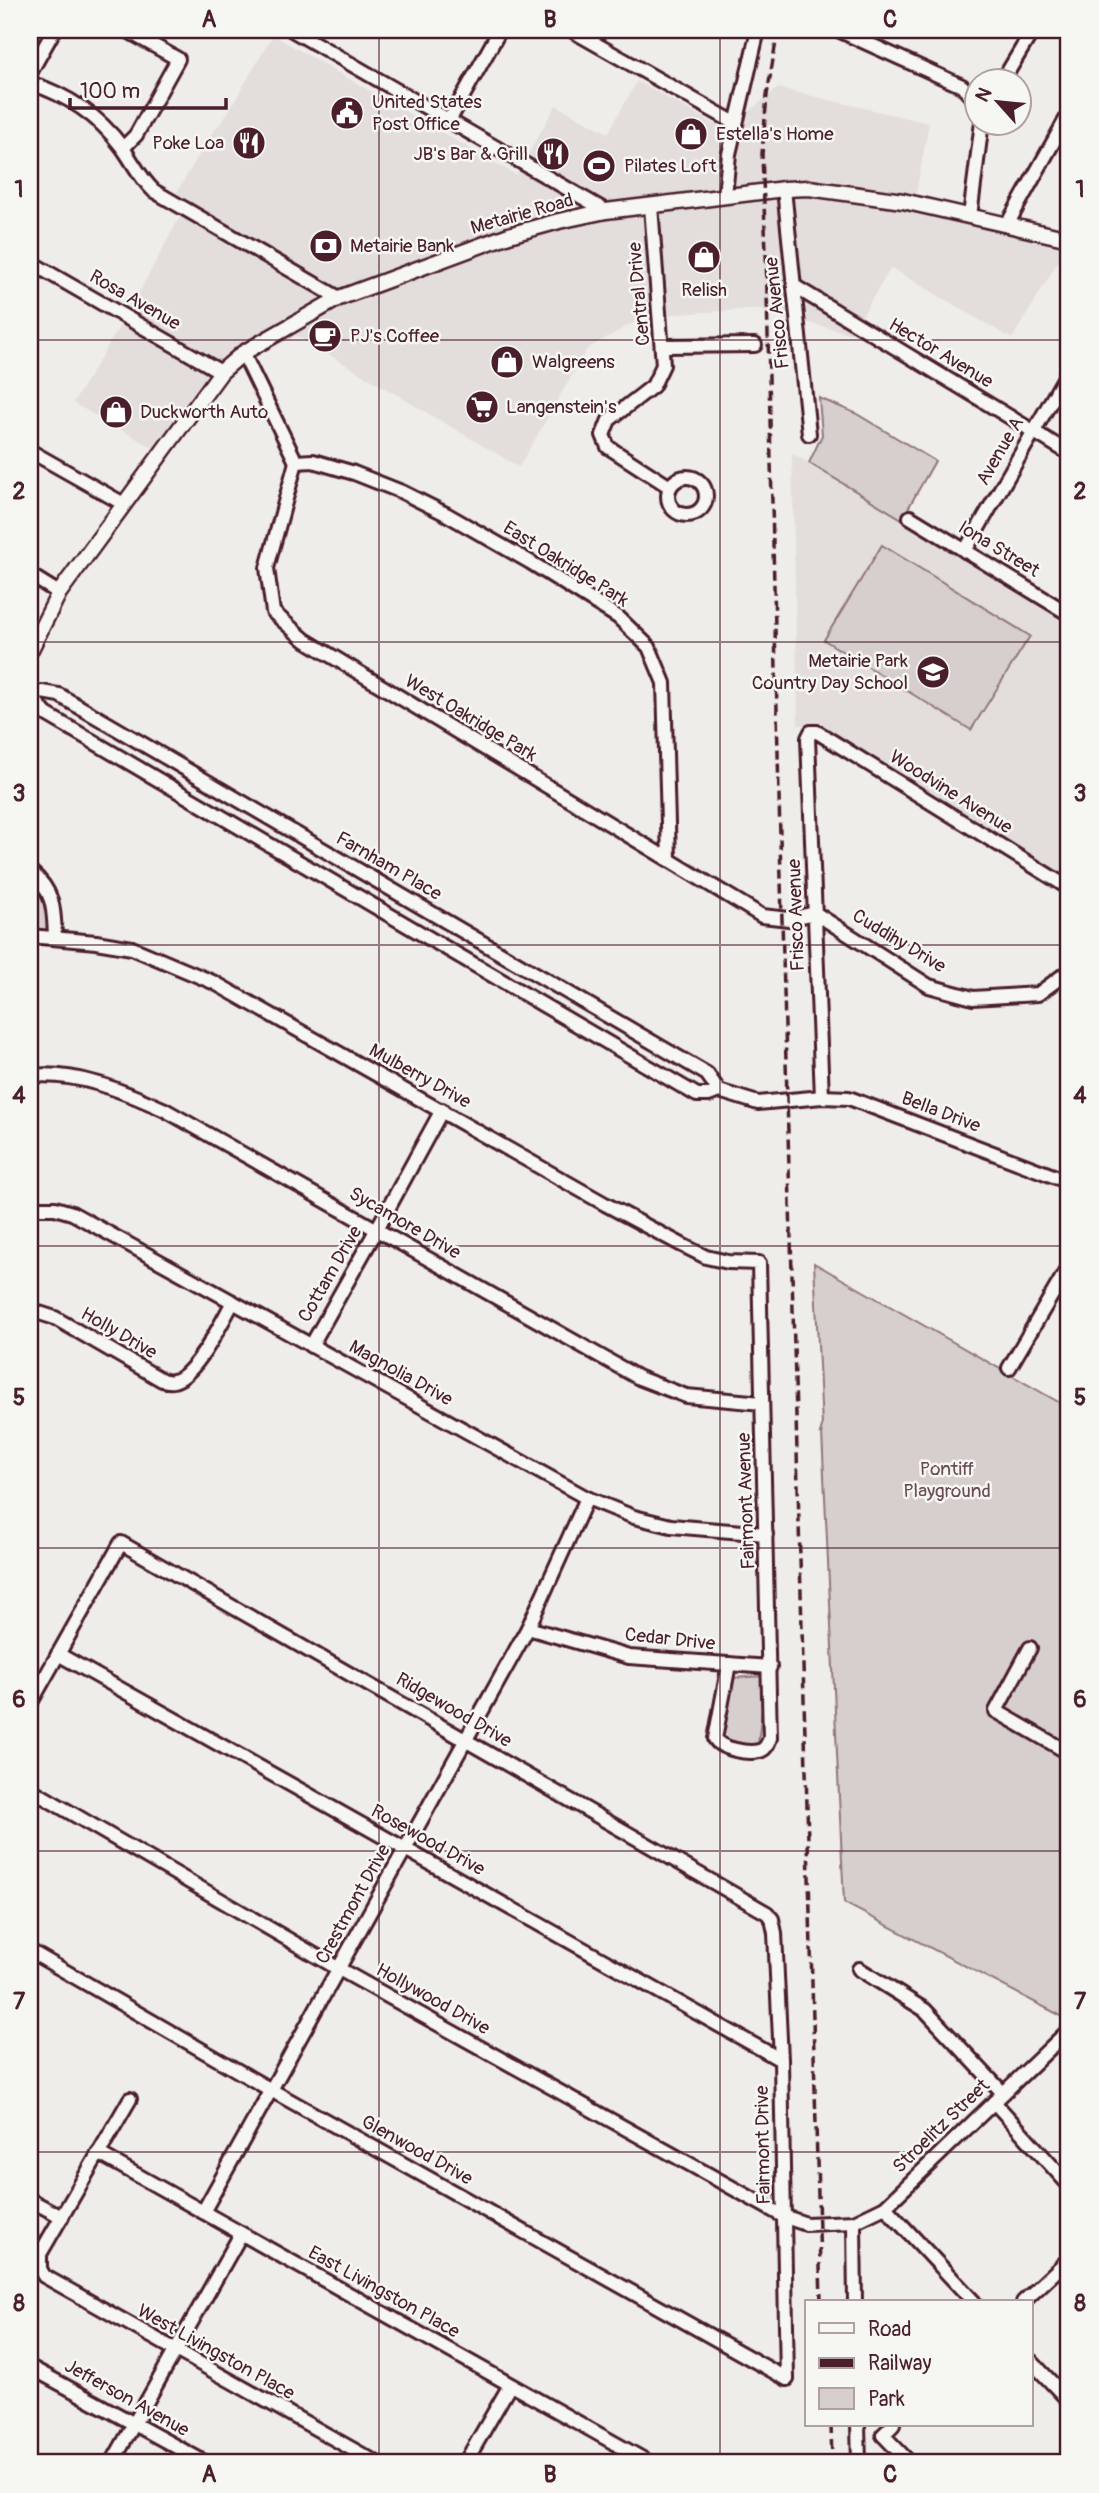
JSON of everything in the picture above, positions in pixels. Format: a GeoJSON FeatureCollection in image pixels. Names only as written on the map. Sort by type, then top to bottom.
{"type":"FeatureCollection","features":[{"type":"Feature","properties":{"kind":"main road","name":"Metairie Road"},"geometry":{"type":"LineString","coordinates":[[30,651],[59,593],[122,503],[221,372],[243,353],[339,298],[509,235],[559,220],[607,211],[784,189],[809,188],[893,199],[1069,239]]}},
{"type":"Feature","properties":{"kind":"street"},"geometry":{"type":"LineString","coordinates":[[30,73],[54,30]]}},
{"type":"Feature","properties":{"kind":"street"},"geometry":{"type":"LineString","coordinates":[[123,148],[136,135],[178,59],[126,30]]}},
{"type":"Feature","properties":{"kind":"street"},"geometry":{"type":"LineString","coordinates":[[292,30],[607,211]]}},
{"type":"Feature","properties":{"kind":"street"},"geometry":{"type":"LineString","coordinates":[[450,119],[500,30]]}},
{"type":"Feature","properties":{"kind":"street"},"geometry":{"type":"LineString","coordinates":[[571,30],[735,123]]}},
{"type":"Feature","properties":{"kind":"street"},"geometry":{"type":"LineString","coordinates":[[725,196],[735,123],[758,30]]}},
{"type":"Feature","properties":{"kind":"street"},"geometry":{"type":"LineString","coordinates":[[838,30],[962,86]]}},
{"type":"Feature","properties":{"kind":"street"},"geometry":{"type":"LineString","coordinates":[[1011,66],[1033,30]]}},
{"type":"Feature","properties":{"kind":"street"},"geometry":{"type":"LineString","coordinates":[[30,83],[52,90],[88,110],[123,148],[142,180],[154,191],[339,298]]}},
{"type":"Feature","properties":{"kind":"street"},"geometry":{"type":"LineString","coordinates":[[1008,223],[1069,114]]}},
{"type":"Feature","properties":{"kind":"street"},"geometry":{"type":"LineString","coordinates":[[970,216],[980,136]]}},
{"type":"Feature","properties":{"kind":"street","name":"Frisco Avenue"},"geometry":{"type":"LineString","coordinates":[[784,189],[809,433]]}},
{"type":"Feature","properties":{"kind":"street","name":"Central Drive"},"geometry":{"type":"LineString","coordinates":[[651,206],[663,365],[653,386],[608,420],[603,436],[608,447],[670,487]]}},
{"type":"Feature","properties":{"kind":"street","name":"Rosa Avenue"},"geometry":{"type":"LineString","coordinates":[[30,262],[221,372]]}},
{"type":"Feature","properties":{"kind":"street","name":"Hector Avenue"},"geometry":{"type":"LineString","coordinates":[[793,286],[1069,453]]}},
{"type":"Feature","properties":{"kind":"street"},"geometry":{"type":"LineString","coordinates":[[663,346],[755,345]]}},
{"type":"Feature","properties":{"kind":"street"},"geometry":{"type":"LineString","coordinates":[[243,353],[296,462]]}},
{"type":"Feature","properties":{"kind":"street","name":"Avenue A"},"geometry":{"type":"LineString","coordinates":[[965,551],[1069,370]]}},
{"type":"Feature","properties":{"kind":"street"},"geometry":{"type":"LineString","coordinates":[[30,452],[122,503]]}},
{"type":"Feature","properties":{"kind":"street","name":"East Oakridge Park"},"geometry":{"type":"LineString","coordinates":[[296,462],[313,461],[354,473],[402,492],[446,514],[618,617],[649,647],[664,683],[669,859]]}},
{"type":"Feature","properties":{"kind":"street","name":"West Oakridge Park"},"geometry":{"type":"LineString","coordinates":[[296,462],[267,568],[273,612],[305,640],[762,916],[789,919],[815,913]]}},
{"type":"Feature","properties":{"kind":"street","name":"Iona Street"},"geometry":{"type":"LineString","coordinates":[[910,517],[1069,614]]}},
{"type":"Feature","properties":{"kind":"street"},"geometry":{"type":"LineString","coordinates":[[30,575],[59,593]]}},
{"type":"Feature","properties":{"kind":"street","name":"Farnham Place"},"geometry":{"type":"LineString","coordinates":[[719,1091],[709,1095],[697,1095],[46,714],[31,697],[42,692],[59,695],[707,1074],[719,1091],[758,1103],[795,1100]]}},
{"type":"Feature","properties":{"kind":"street","name":"Frisco Avenue"},"geometry":{"type":"LineString","coordinates":[[811,732],[808,738],[822,1097]]}},
{"type":"Feature","properties":{"kind":"street","name":"Woodvine Avenue"},"geometry":{"type":"LineString","coordinates":[[811,732],[817,732],[1069,888]]}},
{"type":"Feature","properties":{"kind":"street"},"geometry":{"type":"LineString","coordinates":[[30,871],[39,879],[54,903],[55,938]]}},
{"type":"Feature","properties":{"kind":"street","name":"Cuddihy Drive"},"geometry":{"type":"LineString","coordinates":[[815,913],[929,986],[973,998],[1038,994],[1069,971]]}},
{"type":"Feature","properties":{"kind":"street","name":"Mulberry Drive"},"geometry":{"type":"LineString","coordinates":[[30,936],[132,948],[215,983],[682,1245],[706,1257],[729,1262],[759,1263]]}},
{"type":"Feature","properties":{"kind":"street","name":"Sycamore Drive"},"geometry":{"type":"LineString","coordinates":[[30,1076],[46,1075],[80,1080],[121,1090],[165,1110],[639,1378],[685,1396],[762,1402]]}},
{"type":"Feature","properties":{"kind":"street","name":"Bella Drive"},"geometry":{"type":"LineString","coordinates":[[795,1100],[849,1098],[1069,1182]]}},
{"type":"Feature","properties":{"kind":"street","name":"Cottam Drive"},"geometry":{"type":"LineString","coordinates":[[311,1346],[442,1110]]}},
{"type":"Feature","properties":{"kind":"street","name":"Magnolia Drive"},"geometry":{"type":"LineString","coordinates":[[30,1208],[55,1208],[72,1213],[587,1498],[634,1517],[671,1526],[766,1534]]}},
{"type":"Feature","properties":{"kind":"street","name":"Fairmont Avenue"},"geometry":{"type":"LineString","coordinates":[[729,1664],[715,1739],[718,1744],[729,1749],[760,1751],[765,1748],[770,1738],[770,1667],[759,1263]]}},
{"type":"Feature","properties":{"kind":"street"},"geometry":{"type":"LineString","coordinates":[[1009,1368],[1069,1266]]}},
{"type":"Feature","properties":{"kind":"street","name":"Holly Drive"},"geometry":{"type":"LineString","coordinates":[[30,1310],[55,1318],[162,1380],[175,1381],[197,1363],[233,1302]]}},
{"type":"Feature","properties":{"kind":"street","name":"Crestmont Drive"},"geometry":{"type":"LineString","coordinates":[[203,2212],[528,1628],[587,1498]]}},
{"type":"Feature","properties":{"kind":"street","name":"Ridgewood Drive"},"geometry":{"type":"LineString","coordinates":[[58,1654],[121,1543],[767,1913]]}},
{"type":"Feature","properties":{"kind":"street","name":"Cedar Drive"},"geometry":{"type":"LineString","coordinates":[[528,1628],[629,1657],[770,1667]]}},
{"type":"Feature","properties":{"kind":"street"},"geometry":{"type":"LineString","coordinates":[[1030,1648],[996,1712],[1069,1753]]}},
{"type":"Feature","properties":{"kind":"street"},"geometry":{"type":"LineString","coordinates":[[30,1704],[58,1654]]}},
{"type":"Feature","properties":{"kind":"street","name":"Rosewood Drive"},"geometry":{"type":"LineString","coordinates":[[58,1654],[780,2060]]}},
{"type":"Feature","properties":{"kind":"street","name":"Hollywood Drive"},"geometry":{"type":"LineString","coordinates":[[30,1789],[339,1969],[783,2216],[806,2224],[826,2222]]}},
{"type":"Feature","properties":{"kind":"street","name":"Fairmont Drive"},"geometry":{"type":"LineString","coordinates":[[767,1913],[775,1933],[787,2379]]}},
{"type":"Feature","properties":{"kind":"street","name":"Glenwood Drive"},"geometry":{"type":"LineString","coordinates":[[30,1951],[271,2090],[787,2379]]}},
{"type":"Feature","properties":{"kind":"street"},"geometry":{"type":"LineString","coordinates":[[859,1969],[925,2010],[1069,2185]]}},
{"type":"Feature","properties":{"kind":"street","name":"Stroelitz Street"},"geometry":{"type":"LineString","coordinates":[[826,2222],[854,2222],[886,2207],[1069,2030]]}},
{"type":"Feature","properties":{"kind":"street"},"geometry":{"type":"LineString","coordinates":[[30,2200],[62,2217],[130,2099]]}},
{"type":"Feature","properties":{"kind":"street","name":"East Livingston Place"},"geometry":{"type":"LineString","coordinates":[[98,2153],[650,2463]]}},
{"type":"Feature","properties":{"kind":"street"},"geometry":{"type":"LineString","coordinates":[[886,2207],[972,2300]]}},
{"type":"Feature","properties":{"kind":"street","name":"West Livingston Place"},"geometry":{"type":"LineString","coordinates":[[62,2217],[40,2255],[40,2269],[50,2281],[377,2463]]}},
{"type":"Feature","properties":{"kind":"street"},"geometry":{"type":"LineString","coordinates":[[854,2222],[855,2300]]}},
{"type":"Feature","properties":{"kind":"street"},"geometry":{"type":"LineString","coordinates":[[112,2463],[241,2234]]}},
{"type":"Feature","properties":{"kind":"street"},"geometry":{"type":"LineString","coordinates":[[1025,2300],[1069,2259]]}},
{"type":"Feature","properties":{"kind":"street"},"geometry":{"type":"LineString","coordinates":[[1032,2362],[1069,2401]]}},
{"type":"Feature","properties":{"kind":"street","name":"Jefferson Avenue"},"geometry":{"type":"LineString","coordinates":[[30,2367],[206,2463]]}},
{"type":"Feature","properties":{"kind":"street"},"geometry":{"type":"LineString","coordinates":[[465,2463],[510,2385]]}},
{"type":"Feature","properties":{"kind":"street"},"geometry":{"type":"LineString","coordinates":[[883,2435],[892,2426]]}},
{"type":"Feature","properties":{"kind":"street"},"geometry":{"type":"LineString","coordinates":[[859,2463],[858,2428],[883,2435],[910,2463]]}},
{"type":"Feature","properties":{"kind":"shaded area"},"geometry":{"type":"Polygon","coordinates":[[[273,35],[516,175],[556,105],[608,133],[637,81],[726,130],[778,88],[929,123],[913,211],[1067,247],[1012,339],[891,268],[851,334],[756,309],[645,316],[587,349],[519,467],[297,336],[239,365],[166,455],[73,403],[130,309],[189,200],[177,192],[273,35]]]}},
{"type":"Feature","properties":{"kind":"shaded area","name":"Metairie Park Country Day School"},"geometry":{"type":"Polygon","coordinates":[[[792,453],[1069,620],[1069,879],[815,725],[798,725],[792,453]]]}},
{"type":"Feature","properties":{"kind":"green space"},"geometry":{"type":"Polygon","coordinates":[[[819,398],[855,413],[935,461],[902,519],[809,463],[822,435],[819,398]]]}},
{"type":"Feature","properties":{"kind":"green space"},"geometry":{"type":"Polygon","coordinates":[[[882,545],[1030,636],[971,730],[824,640],[882,545]]]}},
{"type":"Feature","properties":{"kind":"green space"},"geometry":{"type":"Polygon","coordinates":[[[30,873],[53,903],[55,938],[30,939],[30,873]]]}},
{"type":"Feature","properties":{"kind":"green space","name":"Pontiff Playground"},"geometry":{"type":"Polygon","coordinates":[[[814,1263],[1069,1408],[1069,2020],[844,1903],[814,1263]]]}},
{"type":"Feature","properties":{"kind":"green space"},"geometry":{"type":"Polygon","coordinates":[[[766,1676],[758,1744],[729,1744],[722,1739],[732,1678],[766,1676]]]}},
{"type":"Feature","properties":{"kind":"railway"},"geometry":{"type":"LineString","coordinates":[[778,30],[767,95],[762,154],[821,2300]]}},
{"type":"Feature","properties":{"kind":"railway"},"geometry":{"type":"LineString","coordinates":[[831,2426],[832,2463]]}},
{"type":"Feature","properties":{"kind":"place","name":"United States Post Office"},"geometry":{"type":"Point","coordinates":[347,113]}},
{"type":"Feature","properties":{"kind":"place","name":"Estella's Home"},"geometry":{"type":"Point","coordinates":[691,134]}},
{"type":"Feature","properties":{"kind":"place","name":"Poke Loa"},"geometry":{"type":"Point","coordinates":[249,143]}},
{"type":"Feature","properties":{"kind":"place","name":"JB's Bar & Grill"},"geometry":{"type":"Point","coordinates":[553,154]}},
{"type":"Feature","properties":{"kind":"place","name":"Pilates Loft"},"geometry":{"type":"Point","coordinates":[599,166]}},
{"type":"Feature","properties":{"kind":"place","name":"Metairie Bank"},"geometry":{"type":"Point","coordinates":[326,246]}},
{"type":"Feature","properties":{"kind":"place","name":"Relish"},"geometry":{"type":"Point","coordinates":[704,257]}},
{"type":"Feature","properties":{"kind":"place","name":"PJ's Coffee"},"geometry":{"type":"Point","coordinates":[325,336]}},
{"type":"Feature","properties":{"kind":"place","name":"Walgreens"},"geometry":{"type":"Point","coordinates":[507,362]}},
{"type":"Feature","properties":{"kind":"place","name":"Langenstein's"},"geometry":{"type":"Point","coordinates":[482,407]}},
{"type":"Feature","properties":{"kind":"place","name":"Duckworth Auto"},"geometry":{"type":"Point","coordinates":[116,412]}},
{"type":"Feature","properties":{"kind":"place","name":"Metairie Park Country Day School"},"geometry":{"type":"Point","coordinates":[933,672]}}]}
